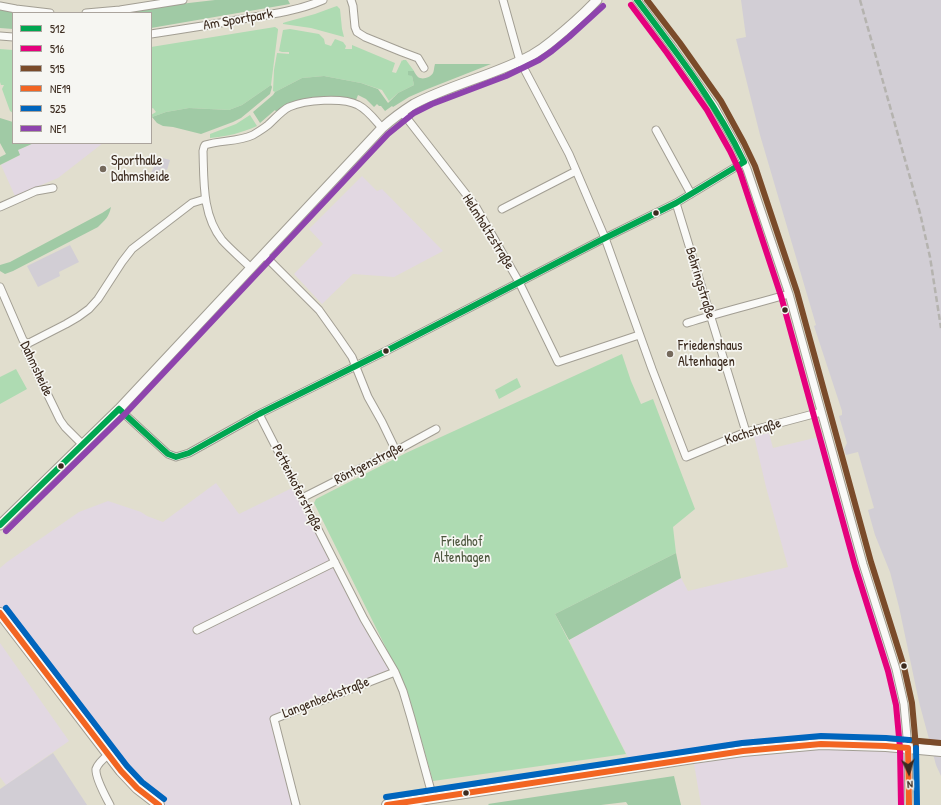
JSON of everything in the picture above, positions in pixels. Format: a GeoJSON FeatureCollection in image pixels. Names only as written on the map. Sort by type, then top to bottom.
{"type":"FeatureCollection","features":[{"type":"Feature","properties":{"kind":"main road"},"geometry":{"type":"LineString","coordinates":[[0,613],[127,778],[159,805]]}},
{"type":"Feature","properties":{"kind":"main road"},"geometry":{"type":"LineString","coordinates":[[388,805],[743,751],[821,744],[886,746],[941,751]]}},
{"type":"Feature","properties":{"kind":"street"},"geometry":{"type":"LineString","coordinates":[[97,12],[183,0]]}},
{"type":"Feature","properties":{"kind":"street","name":"Am Sportpark"},"geometry":{"type":"LineString","coordinates":[[152,34],[293,10],[323,0]]}},
{"type":"Feature","properties":{"kind":"street"},"geometry":{"type":"LineString","coordinates":[[351,0],[357,32],[365,37],[418,58],[424,68]]}},
{"type":"Feature","properties":{"kind":"street"},"geometry":{"type":"LineString","coordinates":[[503,0],[520,61],[569,154],[604,238],[639,335]]}},
{"type":"Feature","properties":{"kind":"street"},"geometry":{"type":"LineString","coordinates":[[0,525],[119,409],[382,128],[397,115],[414,104],[534,54],[583,16],[597,0]]}},
{"type":"Feature","properties":{"kind":"street"},"geometry":{"type":"LineString","coordinates":[[637,0],[714,106],[737,147],[744,162],[789,294],[868,580],[896,669],[904,704],[908,748],[909,805]]}},
{"type":"Feature","properties":{"kind":"street"},"geometry":{"type":"LineString","coordinates":[[0,6],[16,10],[39,12]]}},
{"type":"Feature","properties":{"kind":"street"},"geometry":{"type":"LineString","coordinates":[[0,36],[12,37]]}},
{"type":"Feature","properties":{"kind":"street"},"geometry":{"type":"LineString","coordinates":[[251,268],[222,239],[213,225],[205,199],[204,147],[208,144],[235,140],[252,135],[268,125],[290,107],[314,101],[342,100],[353,102],[368,113],[382,128]]}},
{"type":"Feature","properties":{"kind":"street","name":"Helmholtzstraße"},"geometry":{"type":"LineString","coordinates":[[402,112],[476,207],[520,282],[558,362],[639,335]]}},
{"type":"Feature","properties":{"kind":"street"},"geometry":{"type":"LineString","coordinates":[[656,130],[691,194]]}},
{"type":"Feature","properties":{"kind":"street"},"geometry":{"type":"LineString","coordinates":[[119,409],[168,454],[176,457],[189,453],[259,414],[356,367],[676,202],[744,162]]}},
{"type":"Feature","properties":{"kind":"street"},"geometry":{"type":"LineString","coordinates":[[502,209],[576,171]]}},
{"type":"Feature","properties":{"kind":"street"},"geometry":{"type":"LineString","coordinates":[[0,207],[36,191],[53,188]]}},
{"type":"Feature","properties":{"kind":"street"},"geometry":{"type":"LineString","coordinates":[[27,344],[66,324],[89,309],[98,299],[132,249],[192,203],[205,199]]}},
{"type":"Feature","properties":{"kind":"street","name":"Behringstraße"},"geometry":{"type":"LineString","coordinates":[[676,202],[746,432]]}},
{"type":"Feature","properties":{"kind":"street"},"geometry":{"type":"LineString","coordinates":[[264,255],[319,310],[340,338],[352,357],[368,397],[396,451]]}},
{"type":"Feature","properties":{"kind":"street","name":"Dahmsheide"},"geometry":{"type":"LineString","coordinates":[[0,287],[23,340],[27,344],[26,350],[60,420],[82,444]]}},
{"type":"Feature","properties":{"kind":"street"},"geometry":{"type":"LineString","coordinates":[[687,323],[710,315],[789,294]]}},
{"type":"Feature","properties":{"kind":"street","name":"Kochstraße"},"geometry":{"type":"LineString","coordinates":[[639,335],[686,457],[746,432],[821,412]]}},
{"type":"Feature","properties":{"kind":"street","name":"Pettenkoferstraße"},"geometry":{"type":"LineString","coordinates":[[259,414],[364,619],[395,672],[403,691],[434,798]]}},
{"type":"Feature","properties":{"kind":"street","name":"Röntgenstraße"},"geometry":{"type":"LineString","coordinates":[[302,498],[396,451],[436,429]]}},
{"type":"Feature","properties":{"kind":"street"},"geometry":{"type":"LineString","coordinates":[[197,630],[335,562]]}},
{"type":"Feature","properties":{"kind":"street","name":"Langenbeckstraße"},"geometry":{"type":"LineString","coordinates":[[296,805],[274,719],[395,672]]}},
{"type":"Feature","properties":{"kind":"street"},"geometry":{"type":"LineString","coordinates":[[108,755],[100,762],[96,770],[97,777],[110,805]]}},
{"type":"Feature","properties":{"kind":"shaded area"},"geometry":{"type":"Polygon","coordinates":[[[741,0],[941,0],[941,776],[936,765],[919,702],[890,572],[875,535],[868,510],[874,508],[858,452],[846,455],[844,449],[847,443],[839,416],[842,415],[842,411],[814,326],[816,325],[760,135],[736,39],[746,37],[741,0]]]}},
{"type":"Feature","properties":{"kind":"shaded area"},"geometry":{"type":"Polygon","coordinates":[[[32,144],[102,144],[58,178],[15,196],[1,165],[20,155],[18,150],[32,144]]]}},
{"type":"Feature","properties":{"kind":"shaded area"},"geometry":{"type":"Polygon","coordinates":[[[155,156],[170,160],[167,170],[161,168],[156,178],[150,175],[154,167],[153,162],[155,156]]]}},
{"type":"Feature","properties":{"kind":"shaded area"},"geometry":{"type":"Polygon","coordinates":[[[362,176],[377,191],[382,189],[443,251],[394,277],[353,274],[322,304],[294,274],[323,244],[309,229],[362,176]]]}},
{"type":"Feature","properties":{"kind":"shaded area"},"geometry":{"type":"Polygon","coordinates":[[[70,245],[79,262],[59,272],[60,276],[38,287],[27,266],[70,245]]]}},
{"type":"Feature","properties":{"kind":"shaded area"},"geometry":{"type":"Polygon","coordinates":[[[769,433],[773,448],[827,435],[900,684],[908,805],[701,805],[693,758],[633,767],[569,640],[681,578],[688,591],[788,567],[754,436],[769,433]]]}},
{"type":"Feature","properties":{"kind":"shaded area"},"geometry":{"type":"Polygon","coordinates":[[[216,483],[239,514],[292,488],[302,498],[395,672],[274,719],[296,805],[159,805],[147,797],[0,613],[0,568],[79,512],[108,501],[141,512],[163,522],[216,483]]]}},
{"type":"Feature","properties":{"kind":"shaded area"},"geometry":{"type":"Polygon","coordinates":[[[0,643],[69,741],[6,785],[0,777],[0,643]]]}},
{"type":"Feature","properties":{"kind":"shaded area"},"geometry":{"type":"Polygon","coordinates":[[[53,753],[87,805],[0,805],[0,789],[53,753]]]}},
{"type":"Feature","properties":{"kind":"green space"},"geometry":{"type":"Polygon","coordinates":[[[215,0],[288,0],[290,4],[152,28],[152,12],[126,12],[215,0]]]}},
{"type":"Feature","properties":{"kind":"green space"},"geometry":{"type":"Polygon","coordinates":[[[337,6],[340,9],[344,37],[311,28],[283,24],[286,22],[337,6]]]}},
{"type":"Feature","properties":{"kind":"green space"},"geometry":{"type":"Polygon","coordinates":[[[0,9],[14,12],[12,12],[12,29],[0,28],[0,9]]]}},
{"type":"Feature","properties":{"kind":"green space"},"geometry":{"type":"Polygon","coordinates":[[[275,27],[278,29],[271,85],[242,105],[229,110],[189,108],[166,112],[152,117],[152,114],[156,112],[152,108],[152,47],[275,27]]]}},
{"type":"Feature","properties":{"kind":"green space"},"geometry":{"type":"Polygon","coordinates":[[[290,29],[319,34],[324,39],[325,44],[331,46],[335,39],[343,42],[346,46],[345,49],[352,49],[352,45],[395,63],[392,72],[396,73],[402,60],[406,60],[414,71],[408,71],[412,76],[414,85],[398,93],[389,101],[382,90],[361,83],[324,76],[302,78],[275,92],[273,91],[274,70],[277,53],[289,54],[289,52],[279,51],[283,30],[290,29]]]}},
{"type":"Feature","properties":{"kind":"green space"},"geometry":{"type":"Polygon","coordinates":[[[0,49],[12,50],[12,112],[10,111],[2,89],[4,85],[1,85],[0,49]]]}},
{"type":"Feature","properties":{"kind":"green space"},"geometry":{"type":"Polygon","coordinates":[[[435,64],[491,64],[409,97],[385,111],[381,106],[377,104],[374,107],[366,99],[358,95],[356,100],[340,97],[321,98],[277,113],[275,110],[260,123],[253,112],[275,92],[302,78],[324,76],[361,83],[378,89],[388,103],[398,93],[414,85],[412,76],[408,75],[408,71],[414,71],[418,77],[426,78],[433,73],[435,64]]]}},
{"type":"Feature","properties":{"kind":"green space"},"geometry":{"type":"Polygon","coordinates":[[[271,85],[272,87],[270,94],[241,118],[201,134],[163,126],[157,123],[152,117],[166,112],[189,108],[229,110],[242,105],[271,85]]]}},
{"type":"Feature","properties":{"kind":"green space"},"geometry":{"type":"Polygon","coordinates":[[[250,115],[257,126],[235,134],[210,138],[210,134],[236,124],[250,115]]]}},
{"type":"Feature","properties":{"kind":"green space"},"geometry":{"type":"Polygon","coordinates":[[[0,118],[12,122],[12,144],[32,144],[18,150],[20,155],[0,165],[0,157],[6,154],[0,143],[0,118]]]}},
{"type":"Feature","properties":{"kind":"green space"},"geometry":{"type":"Polygon","coordinates":[[[111,207],[108,216],[98,227],[13,271],[5,274],[0,271],[0,265],[10,262],[111,207]]]}},
{"type":"Feature","properties":{"kind":"green space","name":"Friedhof Altenhagen"},"geometry":{"type":"Polygon","coordinates":[[[622,354],[641,404],[653,399],[695,509],[673,527],[676,553],[555,614],[626,754],[433,781],[407,690],[314,503],[316,499],[406,453],[622,354]]]}},
{"type":"Feature","properties":{"kind":"green space"},"geometry":{"type":"Polygon","coordinates":[[[16,369],[27,389],[0,404],[0,377],[16,369]]]}},
{"type":"Feature","properties":{"kind":"green space"},"geometry":{"type":"Polygon","coordinates":[[[517,378],[521,387],[499,399],[495,390],[517,378]]]}},
{"type":"Feature","properties":{"kind":"green space"},"geometry":{"type":"Polygon","coordinates":[[[676,553],[681,578],[569,640],[555,614],[676,553]]]}},
{"type":"Feature","properties":{"kind":"green space"},"geometry":{"type":"Polygon","coordinates":[[[674,776],[681,805],[628,805],[626,802],[601,805],[488,804],[674,776]]]}},
{"type":"Feature","properties":{"kind":"railway"},"geometry":{"type":"LineString","coordinates":[[860,0],[920,213],[930,257],[941,328]]}},
{"type":"Feature","properties":{"kind":"transit line","name":"512"},"geometry":{"type":"LineString","coordinates":[[637,0],[695,78],[721,119],[744,162]]}},
{"type":"Feature","properties":{"kind":"transit line","name":"515"},"geometry":{"type":"LineString","coordinates":[[647,0],[680,43],[721,101],[755,166],[797,292],[871,562],[904,667],[912,703],[916,747]]}},
{"type":"Feature","properties":{"kind":"transit line","name":"516"},"geometry":{"type":"LineString","coordinates":[[631,5],[707,110],[740,172],[781,296],[855,566],[888,671],[896,705],[900,748],[901,805]]}},
{"type":"Feature","properties":{"kind":"transit line","name":"NE1"},"geometry":{"type":"LineString","coordinates":[[6,531],[125,414],[388,134],[414,113],[432,104],[506,76],[539,60],[569,37],[603,6]]}},
{"type":"Feature","properties":{"kind":"transit line","name":"512"},"geometry":{"type":"LineString","coordinates":[[119,409],[168,454],[176,457],[189,453],[259,414],[676,203],[744,162]]}},
{"type":"Feature","properties":{"kind":"transit line","name":"512"},"geometry":{"type":"LineString","coordinates":[[0,525],[119,409]]}},
{"type":"Feature","properties":{"kind":"transit line","name":"525"},"geometry":{"type":"LineString","coordinates":[[6,608],[127,766],[142,782],[164,799]]}},
{"type":"Feature","properties":{"kind":"transit line","name":"NE19"},"geometry":{"type":"LineString","coordinates":[[0,613],[121,771],[137,788],[159,805]]}},
{"type":"Feature","properties":{"kind":"transit line","name":"525"},"geometry":{"type":"LineString","coordinates":[[386,797],[742,743],[821,736],[909,740]]}},
{"type":"Feature","properties":{"kind":"transit line","name":"515"},"geometry":{"type":"LineString","coordinates":[[909,740],[941,743]]}},
{"type":"Feature","properties":{"kind":"transit line","name":"NE19"},"geometry":{"type":"LineString","coordinates":[[387,805],[743,751],[821,744],[908,748]]}},
{"type":"Feature","properties":{"kind":"transit line","name":"NE19"},"geometry":{"type":"LineString","coordinates":[[908,748],[909,805]]}},
{"type":"Feature","properties":{"kind":"transit line","name":"525"},"geometry":{"type":"LineString","coordinates":[[916,748],[917,805]]}},
{"type":"Feature","properties":{"kind":"place","name":"Sporthalle Dahmsheide"},"geometry":{"type":"Point","coordinates":[103,169]}},
{"type":"Feature","properties":{"kind":"place","name":"Friedenshaus Altenhagen"},"geometry":{"type":"Point","coordinates":[670,354]}}]}
